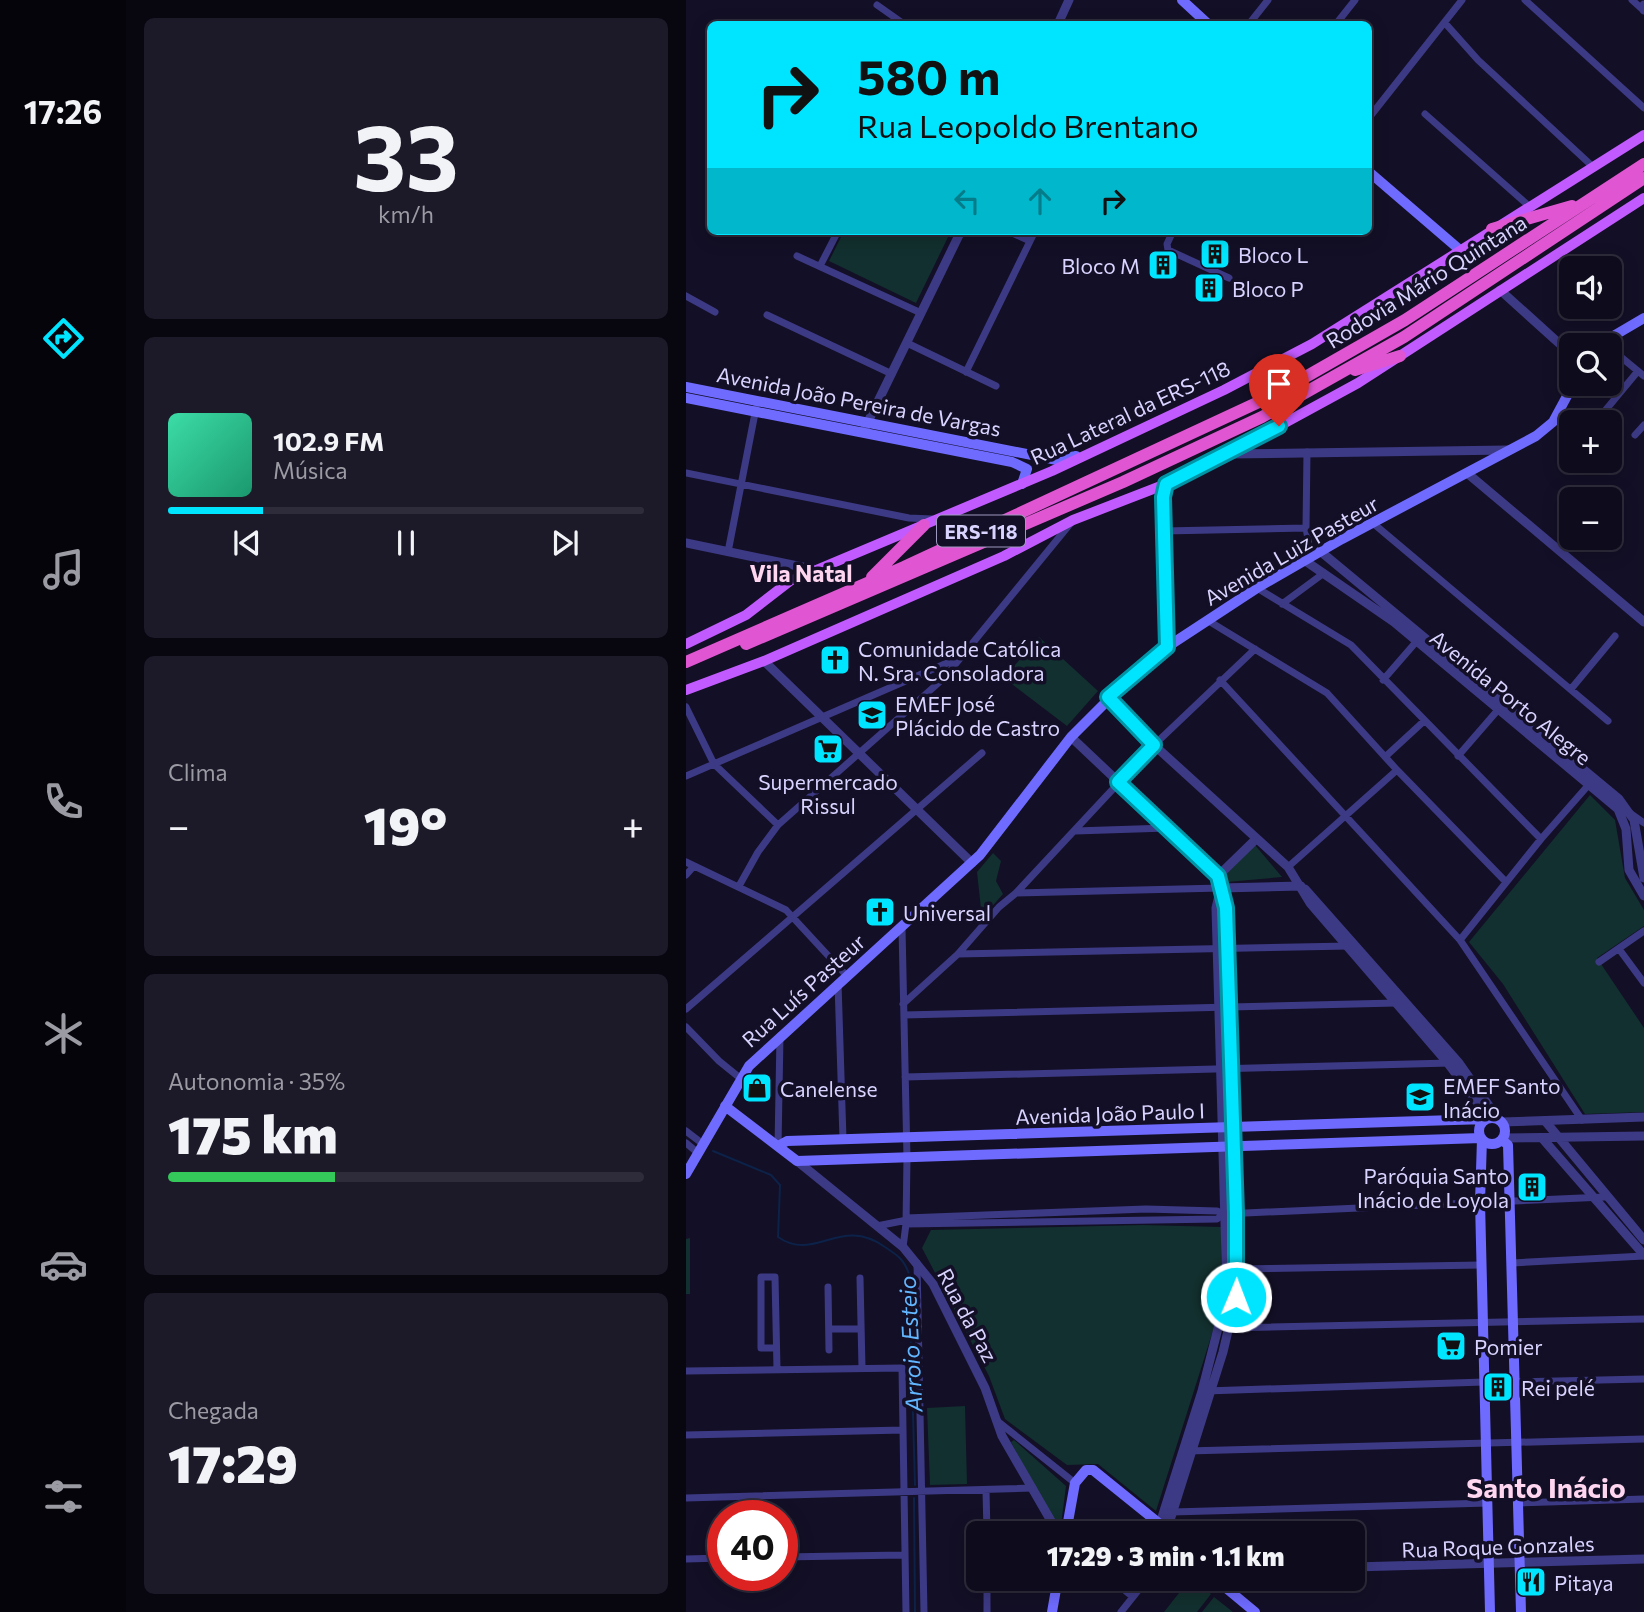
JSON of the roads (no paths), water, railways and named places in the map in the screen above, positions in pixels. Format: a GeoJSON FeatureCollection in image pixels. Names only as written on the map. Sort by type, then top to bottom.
{"type":"FeatureCollection","features":[{"type":"Feature","properties":{"kind":"highway","name":"Rodovia Mário Quintana"},"geometry":{"type":"LineString","coordinates":[[686,662],[1171,445],[1274,395],[1405,320],[1644,164]]}},
{"type":"Feature","properties":{"kind":"highway","name":"Rodovia Mário Quintana"},"geometry":{"type":"LineString","coordinates":[[686,671],[1188,453],[1344,372],[1463,299],[1644,178]]}},
{"type":"Feature","properties":{"kind":"highway"},"geometry":{"type":"LineString","coordinates":[[1492,229],[1589,201]]}},
{"type":"Feature","properties":{"kind":"highway"},"geometry":{"type":"LineString","coordinates":[[1344,372],[1378,365],[1401,356]]}},
{"type":"Feature","properties":{"kind":"highway"},"geometry":{"type":"LineString","coordinates":[[867,582],[924,525]]}},
{"type":"Feature","properties":{"kind":"main road"},"geometry":{"type":"LineString","coordinates":[[1182,0],[1205,21]]}},
{"type":"Feature","properties":{"kind":"main road","name":"Rua Lateral da ERS-118"},"geometry":{"type":"LineString","coordinates":[[687,640],[746,615],[790,581],[1021,484],[1224,390],[1312,344],[1591,165],[1644,135]]}},
{"type":"Feature","properties":{"kind":"main road"},"geometry":{"type":"LineString","coordinates":[[1372,175],[1460,250]]}},
{"type":"Feature","properties":{"kind":"main road"},"geometry":{"type":"LineString","coordinates":[[686,690],[764,661],[1004,556],[1073,520],[1166,484],[1228,454],[1359,383],[1644,198]]}},
{"type":"Feature","properties":{"kind":"main road"},"geometry":{"type":"LineString","coordinates":[[1622,333],[1644,318]]}},
{"type":"Feature","properties":{"kind":"main road","name":"Avenida João Pereira de Vargas"},"geometry":{"type":"LineString","coordinates":[[686,387],[756,406],[865,427],[1066,460],[1105,445]]}},
{"type":"Feature","properties":{"kind":"main road"},"geometry":{"type":"LineString","coordinates":[[1467,473],[1507,450],[1531,440],[1553,422],[1567,396]]}},
{"type":"Feature","properties":{"kind":"main road","name":"Avenida João Pereira de Vargas"},"geometry":{"type":"LineString","coordinates":[[686,398],[756,406]]}},
{"type":"Feature","properties":{"kind":"main road","name":"Avenida João Pereira de Vargas"},"geometry":{"type":"LineString","coordinates":[[931,439],[1026,467]]}},
{"type":"Feature","properties":{"kind":"main road"},"geometry":{"type":"LineString","coordinates":[[1021,484],[1027,474],[1026,467],[1032,463],[1031,454]]}},
{"type":"Feature","properties":{"kind":"main road","name":"Avenida Luiz Pasteur"},"geometry":{"type":"LineString","coordinates":[[1108,697],[1167,647],[1257,588],[1467,473]]}},
{"type":"Feature","properties":{"kind":"main road","name":"Rua Luís Pasteur"},"geometry":{"type":"LineString","coordinates":[[686,1174],[740,1078],[780,1035],[972,863],[1071,737],[1108,697]]}},
{"type":"Feature","properties":{"kind":"main road","name":"Rua da Paz"},"geometry":{"type":"LineString","coordinates":[[724,1106],[797,1161]]}},
{"type":"Feature","properties":{"kind":"main road"},"geometry":{"type":"LineString","coordinates":[[1481,1139],[1492,1144],[1503,1139],[1506,1131],[1494,1120],[1479,1128],[1490,1612]]}},
{"type":"Feature","properties":{"kind":"main road","name":"Avenida João Paulo I"},"geometry":{"type":"LineString","coordinates":[[778,1146],[787,1141],[1494,1120]]}},
{"type":"Feature","properties":{"kind":"main road","name":"Avenida João Paulo I"},"geometry":{"type":"LineString","coordinates":[[797,1161],[1481,1139]]}},
{"type":"Feature","properties":{"kind":"main road"},"geometry":{"type":"LineString","coordinates":[[1503,1139],[1508,1145],[1521,1612]]}},
{"type":"Feature","properties":{"kind":"main road"},"geometry":{"type":"LineString","coordinates":[[1068,1521],[1076,1482],[1086,1470],[1093,1470],[1152,1521]]}},
{"type":"Feature","properties":{"kind":"main road"},"geometry":{"type":"LineString","coordinates":[[1052,1612],[1056,1591]]}},
{"type":"Feature","properties":{"kind":"main road"},"geometry":{"type":"LineString","coordinates":[[1231,1591],[1254,1609],[1266,1612]]}},
{"type":"Feature","properties":{"kind":"main road"},"geometry":{"type":"LineString","coordinates":[[1237,1591],[1254,1609]]}},
{"type":"Feature","properties":{"kind":"street"},"geometry":{"type":"LineString","coordinates":[[1059,21],[1069,0]]}},
{"type":"Feature","properties":{"kind":"street"},"geometry":{"type":"LineString","coordinates":[[1251,21],[1268,0]]}},
{"type":"Feature","properties":{"kind":"street"},"geometry":{"type":"LineString","coordinates":[[1338,21],[1355,0]]}},
{"type":"Feature","properties":{"kind":"street"},"geometry":{"type":"LineString","coordinates":[[1372,114],[1462,0]]}},
{"type":"Feature","properties":{"kind":"street"},"geometry":{"type":"LineString","coordinates":[[1525,0],[1644,108]]}},
{"type":"Feature","properties":{"kind":"street"},"geometry":{"type":"LineString","coordinates":[[1633,0],[1643,8]]}},
{"type":"Feature","properties":{"kind":"street"},"geometry":{"type":"LineString","coordinates":[[877,5],[900,21]]}},
{"type":"Feature","properties":{"kind":"street"},"geometry":{"type":"LineString","coordinates":[[1445,23],[1478,60],[1591,165]]}},
{"type":"Feature","properties":{"kind":"street"},"geometry":{"type":"LineString","coordinates":[[1425,114],[1529,206]]}},
{"type":"Feature","properties":{"kind":"street"},"geometry":{"type":"LineString","coordinates":[[820,266],[836,235]]}},
{"type":"Feature","properties":{"kind":"street"},"geometry":{"type":"LineString","coordinates":[[865,427],[959,235]]}},
{"type":"Feature","properties":{"kind":"street"},"geometry":{"type":"LineString","coordinates":[[1017,235],[1030,241]]}},
{"type":"Feature","properties":{"kind":"street"},"geometry":{"type":"LineString","coordinates":[[967,372],[1033,235]]}},
{"type":"Feature","properties":{"kind":"street"},"geometry":{"type":"LineString","coordinates":[[1171,235],[1167,244],[1168,250],[1229,278]]}},
{"type":"Feature","properties":{"kind":"street"},"geometry":{"type":"LineString","coordinates":[[797,256],[921,313]]}},
{"type":"Feature","properties":{"kind":"street"},"geometry":{"type":"LineString","coordinates":[[1500,290],[1559,343]]}},
{"type":"Feature","properties":{"kind":"street"},"geometry":{"type":"LineString","coordinates":[[686,296],[715,312]]}},
{"type":"Feature","properties":{"kind":"street"},"geometry":{"type":"LineString","coordinates":[[767,315],[892,374]]}},
{"type":"Feature","properties":{"kind":"street"},"geometry":{"type":"LineString","coordinates":[[906,343],[996,386]]}},
{"type":"Feature","properties":{"kind":"street"},"geometry":{"type":"LineString","coordinates":[[1606,410],[1641,374],[1622,359]]}},
{"type":"Feature","properties":{"kind":"street"},"geometry":{"type":"LineString","coordinates":[[728,552],[756,406]]}},
{"type":"Feature","properties":{"kind":"street"},"geometry":{"type":"LineString","coordinates":[[1635,435],[1644,425]]}},
{"type":"Feature","properties":{"kind":"street"},"geometry":{"type":"LineString","coordinates":[[1256,438],[1259,453]]}},
{"type":"Feature","properties":{"kind":"street"},"geometry":{"type":"LineString","coordinates":[[1228,454],[1507,450]]}},
{"type":"Feature","properties":{"kind":"street"},"geometry":{"type":"LineString","coordinates":[[1307,452],[1306,528],[1312,556]]}},
{"type":"Feature","properties":{"kind":"street"},"geometry":{"type":"LineString","coordinates":[[686,473],[898,516],[939,518]]}},
{"type":"Feature","properties":{"kind":"street"},"geometry":{"type":"LineString","coordinates":[[1467,473],[1644,622]]}},
{"type":"Feature","properties":{"kind":"street"},"geometry":{"type":"LineString","coordinates":[[1166,484],[1163,497],[1167,647]]}},
{"type":"Feature","properties":{"kind":"street"},"geometry":{"type":"LineString","coordinates":[[1153,489],[1163,497]]}},
{"type":"Feature","properties":{"kind":"street"},"geometry":{"type":"LineString","coordinates":[[898,516],[903,525],[902,535]]}},
{"type":"Feature","properties":{"kind":"street"},"geometry":{"type":"LineString","coordinates":[[739,886],[758,852],[778,825],[944,678],[1073,520]]}},
{"type":"Feature","properties":{"kind":"street"},"geometry":{"type":"LineString","coordinates":[[1374,524],[1608,721]]}},
{"type":"Feature","properties":{"kind":"street"},"geometry":{"type":"LineString","coordinates":[[1164,531],[1306,528]]}},
{"type":"Feature","properties":{"kind":"street"},"geometry":{"type":"LineString","coordinates":[[1050,532],[1055,543]]}},
{"type":"Feature","properties":{"kind":"street"},"geometry":{"type":"LineString","coordinates":[[686,543],[817,570]]}},
{"type":"Feature","properties":{"kind":"street","name":"Avenida Porto Alegre"},"geometry":{"type":"LineString","coordinates":[[1312,556],[1324,573],[1397,618],[1416,642],[1456,677],[1497,711],[1520,724]]}},
{"type":"Feature","properties":{"kind":"street","name":"Avenida Porto Alegre"},"geometry":{"type":"LineString","coordinates":[[1312,556],[1461,667],[1520,724],[1592,781],[1634,820],[1644,878]]}},
{"type":"Feature","properties":{"kind":"street"},"geometry":{"type":"LineString","coordinates":[[790,565],[790,581]]}},
{"type":"Feature","properties":{"kind":"street"},"geometry":{"type":"LineString","coordinates":[[1282,604],[1324,573]]}},
{"type":"Feature","properties":{"kind":"street"},"geometry":{"type":"LineString","coordinates":[[1257,588],[1350,645],[1541,839]]}},
{"type":"Feature","properties":{"kind":"street"},"geometry":{"type":"LineString","coordinates":[[1206,620],[1327,693],[1396,770],[1506,882]]}},
{"type":"Feature","properties":{"kind":"street"},"geometry":{"type":"LineString","coordinates":[[1571,689],[1615,636]]}},
{"type":"Feature","properties":{"kind":"street"},"geometry":{"type":"LineString","coordinates":[[1383,680],[1416,642]]}},
{"type":"Feature","properties":{"kind":"street"},"geometry":{"type":"LineString","coordinates":[[903,1004],[958,954],[999,907],[1016,893],[1154,745],[1255,649]]}},
{"type":"Feature","properties":{"kind":"street"},"geometry":{"type":"LineString","coordinates":[[686,776],[965,655]]}},
{"type":"Feature","properties":{"kind":"street"},"geometry":{"type":"LineString","coordinates":[[764,661],[972,863]]}},
{"type":"Feature","properties":{"kind":"street"},"geometry":{"type":"LineString","coordinates":[[933,667],[944,678]]}},
{"type":"Feature","properties":{"kind":"street"},"geometry":{"type":"LineString","coordinates":[[1456,677],[1461,667]]}},
{"type":"Feature","properties":{"kind":"street"},"geometry":{"type":"LineString","coordinates":[[1220,680],[1460,940],[1582,1120]]}},
{"type":"Feature","properties":{"kind":"street"},"geometry":{"type":"LineString","coordinates":[[1108,697],[1154,745],[1288,867],[1310,903],[1494,1120]]}},
{"type":"Feature","properties":{"kind":"street"},"geometry":{"type":"LineString","coordinates":[[686,706],[714,764],[778,825]]}},
{"type":"Feature","properties":{"kind":"street"},"geometry":{"type":"LineString","coordinates":[[1458,756],[1497,711]]}},
{"type":"Feature","properties":{"kind":"street"},"geometry":{"type":"LineString","coordinates":[[1385,757],[1423,722]]}},
{"type":"Feature","properties":{"kind":"street"},"geometry":{"type":"LineString","coordinates":[[1071,737],[1218,876],[1226,908],[1224,1008]]}},
{"type":"Feature","properties":{"kind":"street"},"geometry":{"type":"LineString","coordinates":[[686,1009],[982,752]]}},
{"type":"Feature","properties":{"kind":"street"},"geometry":{"type":"LineString","coordinates":[[1288,867],[1396,770]]}},
{"type":"Feature","properties":{"kind":"street"},"geometry":{"type":"LineString","coordinates":[[1460,940],[1541,839],[1592,781]]}},
{"type":"Feature","properties":{"kind":"street"},"geometry":{"type":"LineString","coordinates":[[1644,823],[1625,814],[1629,870],[1644,896]]}},
{"type":"Feature","properties":{"kind":"street"},"geometry":{"type":"LineString","coordinates":[[1075,831],[1167,828]]}},
{"type":"Feature","properties":{"kind":"street"},"geometry":{"type":"LineString","coordinates":[[1638,843],[1637,838],[1644,834]]}},
{"type":"Feature","properties":{"kind":"street"},"geometry":{"type":"LineString","coordinates":[[1218,876],[1256,839]]}},
{"type":"Feature","properties":{"kind":"street"},"geometry":{"type":"LineString","coordinates":[[686,875],[690,864],[739,886],[792,916],[842,979],[843,1139]]}},
{"type":"Feature","properties":{"kind":"street"},"geometry":{"type":"LineString","coordinates":[[1016,893],[1301,886],[1317,898],[1459,1063],[1494,1120]]}},
{"type":"Feature","properties":{"kind":"street"},"geometry":{"type":"LineString","coordinates":[[1221,888],[1216,908],[1217,949],[1227,1068],[1228,1147],[1224,1214],[1231,1269]]}},
{"type":"Feature","properties":{"kind":"street"},"geometry":{"type":"LineString","coordinates":[[902,928],[907,1158],[903,1247]]}},
{"type":"Feature","properties":{"kind":"street"},"geometry":{"type":"LineString","coordinates":[[1599,962],[1644,931]]}},
{"type":"Feature","properties":{"kind":"street"},"geometry":{"type":"LineString","coordinates":[[958,954],[1358,946]]}},
{"type":"Feature","properties":{"kind":"street"},"geometry":{"type":"LineString","coordinates":[[1619,948],[1644,983]]}},
{"type":"Feature","properties":{"kind":"street"},"geometry":{"type":"LineString","coordinates":[[904,1015],[1396,1003]]}},
{"type":"Feature","properties":{"kind":"street"},"geometry":{"type":"LineString","coordinates":[[686,1027],[740,1078]]}},
{"type":"Feature","properties":{"kind":"street"},"geometry":{"type":"LineString","coordinates":[[778,1146],[780,1035]]}},
{"type":"Feature","properties":{"kind":"street"},"geometry":{"type":"LineString","coordinates":[[905,1077],[1459,1063]]}},
{"type":"Feature","properties":{"kind":"street","name":"Avenida João Paulo I"},"geometry":{"type":"LineString","coordinates":[[1494,1120],[1546,1122],[1644,1117]]}},
{"type":"Feature","properties":{"kind":"street"},"geometry":{"type":"LineString","coordinates":[[1546,1122],[1644,1256]]}},
{"type":"Feature","properties":{"kind":"street"},"geometry":{"type":"LineString","coordinates":[[686,1131],[701,1148]]}},
{"type":"Feature","properties":{"kind":"street"},"geometry":{"type":"LineString","coordinates":[[1503,1139],[1644,1136]]}},
{"type":"Feature","properties":{"kind":"street"},"geometry":{"type":"LineString","coordinates":[[1542,1138],[1644,1240]]}},
{"type":"Feature","properties":{"kind":"street"},"geometry":{"type":"LineString","coordinates":[[686,1143],[701,1148]]}},
{"type":"Feature","properties":{"kind":"street"},"geometry":{"type":"LineString","coordinates":[[1166,1521],[1225,1328],[1236,1213],[1228,1147]]}},
{"type":"Feature","properties":{"kind":"street","name":"Rua da Paz"},"geometry":{"type":"LineString","coordinates":[[797,1161],[903,1247],[933,1284],[980,1377],[996,1420],[1052,1521]]}},
{"type":"Feature","properties":{"kind":"street"},"geometry":{"type":"LineString","coordinates":[[877,1226],[906,1221],[1146,1209],[1217,1211],[1224,1214],[1600,1198]]}},
{"type":"Feature","properties":{"kind":"street"},"geometry":{"type":"LineString","coordinates":[[1512,1263],[1644,1256]]}},
{"type":"Feature","properties":{"kind":"street"},"geometry":{"type":"LineString","coordinates":[[917,1263],[924,1612]]}},
{"type":"Feature","properties":{"kind":"street"},"geometry":{"type":"LineString","coordinates":[[1231,1269],[1481,1265]]}},
{"type":"Feature","properties":{"kind":"street"},"geometry":{"type":"LineString","coordinates":[[775,1348],[761,1348],[761,1277],[775,1277],[777,1369]]}},
{"type":"Feature","properties":{"kind":"street"},"geometry":{"type":"LineString","coordinates":[[860,1278],[862,1368]]}},
{"type":"Feature","properties":{"kind":"street"},"geometry":{"type":"LineString","coordinates":[[828,1287],[829,1350]]}},
{"type":"Feature","properties":{"kind":"street"},"geometry":{"type":"LineString","coordinates":[[1225,1328],[1644,1318]]}},
{"type":"Feature","properties":{"kind":"street"},"geometry":{"type":"LineString","coordinates":[[829,1329],[861,1329]]}},
{"type":"Feature","properties":{"kind":"street"},"geometry":{"type":"LineString","coordinates":[[686,1371],[902,1368],[906,1612]]}},
{"type":"Feature","properties":{"kind":"street"},"geometry":{"type":"LineString","coordinates":[[1515,1382],[1644,1379]]}},
{"type":"Feature","properties":{"kind":"street"},"geometry":{"type":"LineString","coordinates":[[1206,1391],[1484,1382]]}},
{"type":"Feature","properties":{"kind":"street"},"geometry":{"type":"LineString","coordinates":[[996,1420],[1076,1482]]}},
{"type":"Feature","properties":{"kind":"street"},"geometry":{"type":"LineString","coordinates":[[686,1435],[903,1430]]}},
{"type":"Feature","properties":{"kind":"street"},"geometry":{"type":"LineString","coordinates":[[1186,1451],[1644,1439]]}},
{"type":"Feature","properties":{"kind":"street"},"geometry":{"type":"LineString","coordinates":[[1168,1521],[1186,1451]]}},
{"type":"Feature","properties":{"kind":"street"},"geometry":{"type":"LineString","coordinates":[[686,1498],[1034,1488]]}},
{"type":"Feature","properties":{"kind":"street"},"geometry":{"type":"LineString","coordinates":[[986,1490],[987,1521]]}},
{"type":"Feature","properties":{"kind":"street"},"geometry":{"type":"LineString","coordinates":[[1518,1503],[1644,1499]]}},
{"type":"Feature","properties":{"kind":"street"},"geometry":{"type":"LineString","coordinates":[[1172,1512],[1488,1503]]}},
{"type":"Feature","properties":{"kind":"street"},"geometry":{"type":"LineString","coordinates":[[798,1557],[904,1555]]}},
{"type":"Feature","properties":{"kind":"street"},"geometry":{"type":"LineString","coordinates":[[686,1559],[707,1558]]}},
{"type":"Feature","properties":{"kind":"street","name":"Rua Roque Gonzales"},"geometry":{"type":"LineString","coordinates":[[1365,1567],[1644,1559]]}},
{"type":"Feature","properties":{"kind":"street"},"geometry":{"type":"LineString","coordinates":[[987,1591],[987,1612]]}},
{"type":"Feature","properties":{"kind":"street"},"geometry":{"type":"LineString","coordinates":[[1126,1591],[1133,1597]]}},
{"type":"Feature","properties":{"kind":"street"},"geometry":{"type":"LineString","coordinates":[[1121,1612],[1138,1591]]}},
{"type":"Feature","properties":{"kind":"waterway","name":"Arroio Esteio"},"geometry":{"type":"LineString","coordinates":[[713,1151],[771,1175],[780,1185],[778,1237],[791,1244],[804,1245],[841,1237],[869,1238],[893,1252],[905,1265],[909,1274],[915,1485]]}},
{"type":"Feature","properties":{"kind":"waterway","name":"Arroio Esteio"},"geometry":{"type":"LineString","coordinates":[[914,1498],[915,1612]]}},
{"type":"Feature","properties":{"kind":"place","name":"Bloco L"},"geometry":{"type":"Point","coordinates":[1215,254]}},
{"type":"Feature","properties":{"kind":"place","name":"Bloco M"},"geometry":{"type":"Point","coordinates":[1163,265]}},
{"type":"Feature","properties":{"kind":"place","name":"Bloco P"},"geometry":{"type":"Point","coordinates":[1209,288]}},
{"type":"Feature","properties":{"kind":"place","name":"Comunidade Católica N. Sra. Consoladora"},"geometry":{"type":"Point","coordinates":[835,660]}},
{"type":"Feature","properties":{"kind":"place","name":"EMEF José Plácido de Castro"},"geometry":{"type":"Point","coordinates":[872,715]}},
{"type":"Feature","properties":{"kind":"place","name":"Supermercado Rissul"},"geometry":{"type":"Point","coordinates":[828,749]}},
{"type":"Feature","properties":{"kind":"place","name":"Universal"},"geometry":{"type":"Point","coordinates":[880,912]}},
{"type":"Feature","properties":{"kind":"place","name":"Canelense"},"geometry":{"type":"Point","coordinates":[757,1088]}},
{"type":"Feature","properties":{"kind":"place","name":"EMEF Santo Inácio"},"geometry":{"type":"Point","coordinates":[1420,1097]}},
{"type":"Feature","properties":{"kind":"place","name":"Paróquia Santo Inácio de Loyola"},"geometry":{"type":"Point","coordinates":[1532,1187]}},
{"type":"Feature","properties":{"kind":"place","name":"Pomier"},"geometry":{"type":"Point","coordinates":[1451,1346]}},
{"type":"Feature","properties":{"kind":"place","name":"Rei pelé"},"geometry":{"type":"Point","coordinates":[1498,1387]}},
{"type":"Feature","properties":{"kind":"place","name":"Pitaya"},"geometry":{"type":"Point","coordinates":[1531,1582]}},
{"type":"Feature","properties":{"kind":"district","name":"Vila Natal"},"geometry":{"type":"Point","coordinates":[801,573]}},
{"type":"Feature","properties":{"kind":"district","name":"Santo Inácio"},"geometry":{"type":"Point","coordinates":[1546,1487]}}]}
